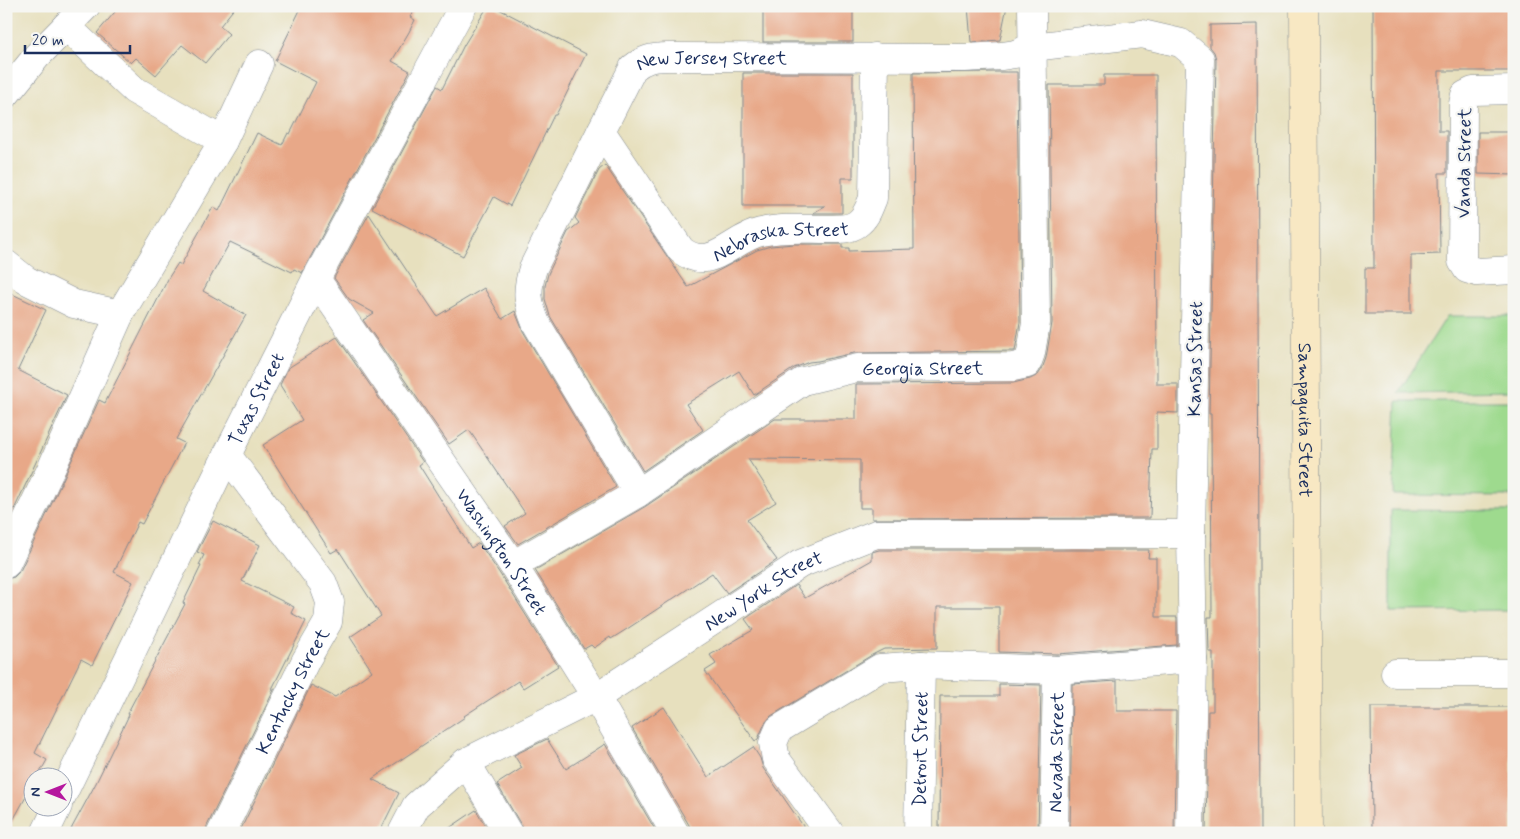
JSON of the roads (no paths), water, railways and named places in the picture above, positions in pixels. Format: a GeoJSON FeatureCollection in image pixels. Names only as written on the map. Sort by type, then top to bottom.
{"type":"FeatureCollection","features":[{"type":"Feature","properties":{"kind":"main road","name":"Sampaguita Street"},"geometry":{"type":"LineString","coordinates":[[1304,6],[1308,833]]}},
{"type":"Feature","properties":{"kind":"street"},"geometry":{"type":"LineString","coordinates":[[6,94],[37,56],[86,6]]}},
{"type":"Feature","properties":{"kind":"street","name":"Texas Street"},"geometry":{"type":"LineString","coordinates":[[72,775],[227,455],[316,279],[463,6]]}},
{"type":"Feature","properties":{"kind":"street","name":"Georgia Street"},"geometry":{"type":"LineString","coordinates":[[513,565],[638,493],[803,381],[857,368],[1013,367],[1027,364],[1031,353],[1036,323],[1032,6]]}},
{"type":"Feature","properties":{"kind":"street"},"geometry":{"type":"LineString","coordinates":[[66,26],[134,90],[223,141]]}},
{"type":"Feature","properties":{"kind":"street","name":"New Jersey Street"},"geometry":{"type":"LineString","coordinates":[[638,493],[536,323],[527,294],[528,282],[533,268],[600,131],[633,68],[642,61],[652,57],[993,57],[1015,54],[1033,47],[1142,34],[1181,43],[1200,59]]}},
{"type":"Feature","properties":{"kind":"street","name":"Nebraska Street"},"geometry":{"type":"LineString","coordinates":[[600,131],[681,250],[690,257],[699,259],[713,257],[746,237],[760,232],[845,228],[857,224],[867,214],[872,198],[875,57]]}},
{"type":"Feature","properties":{"kind":"street","name":"Kansas Street"},"geometry":{"type":"LineString","coordinates":[[1190,833],[1193,659],[1190,534],[1200,59]]}},
{"type":"Feature","properties":{"kind":"street"},"geometry":{"type":"LineString","coordinates":[[6,564],[52,467],[120,314],[223,141],[259,64]]}},
{"type":"Feature","properties":{"kind":"street","name":"Vanda Street"},"geometry":{"type":"LineString","coordinates":[[1514,90],[1473,91],[1465,95],[1462,104],[1462,260],[1467,269],[1477,272],[1514,270]]}},
{"type":"Feature","properties":{"kind":"street"},"geometry":{"type":"LineString","coordinates":[[6,264],[26,280],[74,304],[120,314]]}},
{"type":"Feature","properties":{"kind":"street","name":"Washington Street"},"geometry":{"type":"LineString","coordinates":[[316,279],[513,565],[596,697],[675,833]]}},
{"type":"Feature","properties":{"kind":"street","name":"Kentucky Street"},"geometry":{"type":"LineString","coordinates":[[221,833],[306,660],[328,622],[330,602],[323,584],[227,455]]}},
{"type":"Feature","properties":{"kind":"street","name":"New York Street"},"geometry":{"type":"LineString","coordinates":[[402,833],[416,806],[466,762],[596,697],[800,564],[876,534],[1190,534]]}},
{"type":"Feature","properties":{"kind":"street"},"geometry":{"type":"LineString","coordinates":[[830,833],[776,758],[773,743],[779,729],[880,668],[921,665],[1057,670],[1193,659]]}},
{"type":"Feature","properties":{"kind":"street","name":"Detroit Street"},"geometry":{"type":"LineString","coordinates":[[918,833],[921,665]]}},
{"type":"Feature","properties":{"kind":"street","name":"Nevada Street"},"geometry":{"type":"LineString","coordinates":[[1054,833],[1057,670]]}},
{"type":"Feature","properties":{"kind":"street"},"geometry":{"type":"LineString","coordinates":[[1395,673],[1514,673]]}},
{"type":"Feature","properties":{"kind":"street"},"geometry":{"type":"LineString","coordinates":[[466,762],[508,833]]}},
{"type":"Feature","properties":{"kind":"street"},"geometry":{"type":"LineString","coordinates":[[45,833],[53,816]]}}]}
